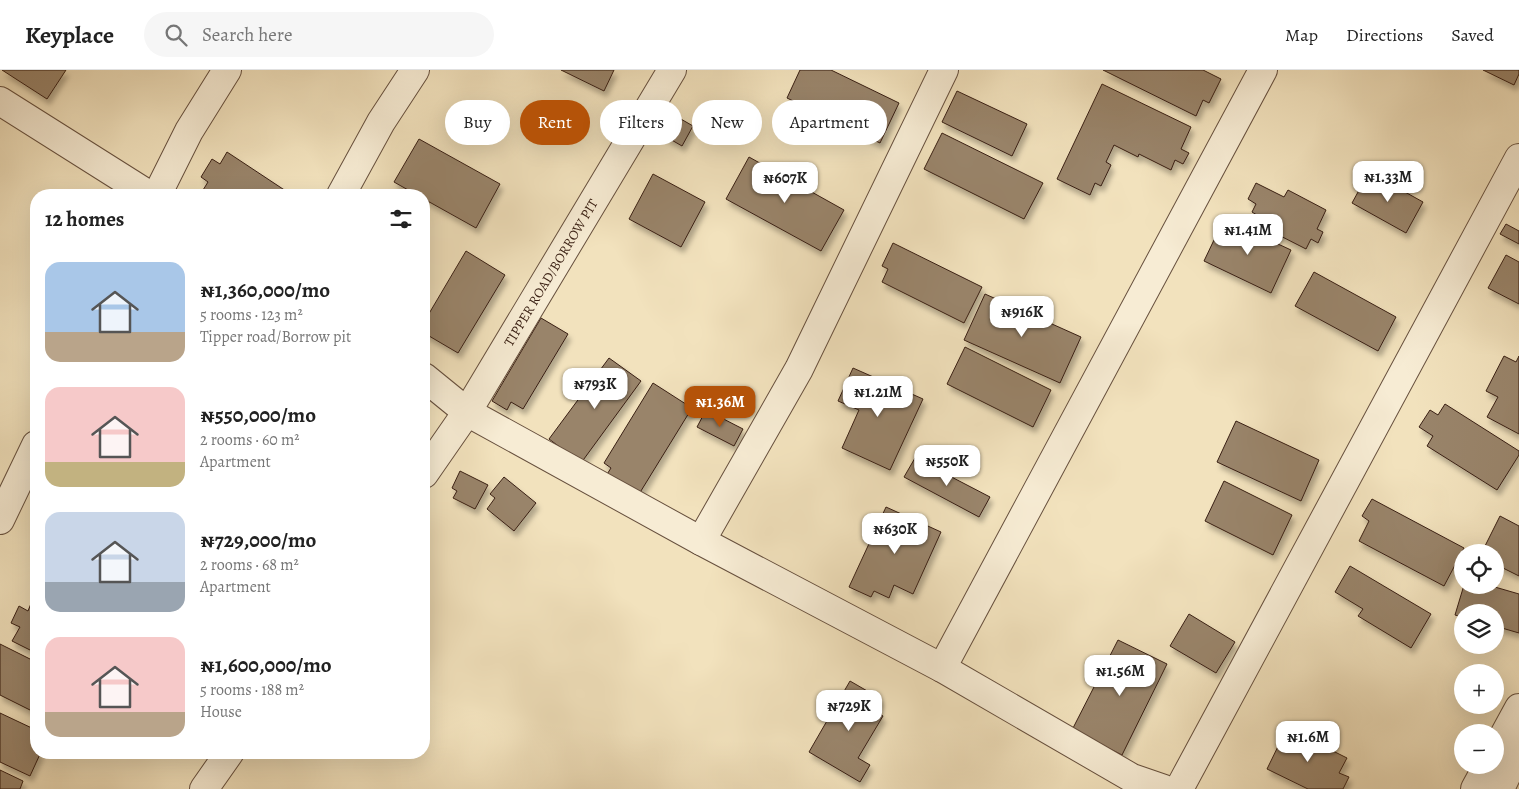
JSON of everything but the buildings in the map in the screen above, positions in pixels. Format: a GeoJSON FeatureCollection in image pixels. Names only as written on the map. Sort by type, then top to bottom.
{"type":"FeatureCollection","features":[{"type":"Feature","properties":{"kind":"street"},"geometry":{"type":"LineString","coordinates":[[160,189],[189,131],[227,70]]}},
{"type":"Feature","properties":{"kind":"street"},"geometry":{"type":"LineString","coordinates":[[344,189],[381,122],[415,70]]}},
{"type":"Feature","properties":{"kind":"street","name":"TIPPER ROAD/BORROW PIT"},"geometry":{"type":"LineString","coordinates":[[430,465],[467,412],[672,70]]}},
{"type":"Feature","properties":{"kind":"street"},"geometry":{"type":"LineString","coordinates":[[701,541],[799,369],[944,70]]}},
{"type":"Feature","properties":{"kind":"street"},"geometry":{"type":"LineString","coordinates":[[942,668],[1263,70]]}},
{"type":"Feature","properties":{"kind":"street"},"geometry":{"type":"LineString","coordinates":[[0,101],[139,189]]}},
{"type":"Feature","properties":{"kind":"street"},"geometry":{"type":"LineString","coordinates":[[1179,789],[1519,158]]}},
{"type":"Feature","properties":{"kind":"street"},"geometry":{"type":"LineString","coordinates":[[1179,789],[1289,599],[1417,346],[1519,164]]}},
{"type":"Feature","properties":{"kind":"street"},"geometry":{"type":"LineString","coordinates":[[430,382],[467,412],[701,541],[942,668],[1132,778],[1164,789]]}},
{"type":"Feature","properties":{"kind":"street"},"geometry":{"type":"LineString","coordinates":[[0,520],[30,458]]}},
{"type":"Feature","properties":{"kind":"street"},"geometry":{"type":"LineString","coordinates":[[1504,736],[1519,708]]}},
{"type":"Feature","properties":{"kind":"street"},"geometry":{"type":"LineString","coordinates":[[1500,789],[1519,749]]}},
{"type":"Feature","properties":{"kind":"street"},"geometry":{"type":"LineString","coordinates":[[204,789],[225,759]]}},
{"type":"Feature","properties":{"kind":"street"},"geometry":{"type":"LineString","coordinates":[[1475,789],[1483,774]]}}]}
